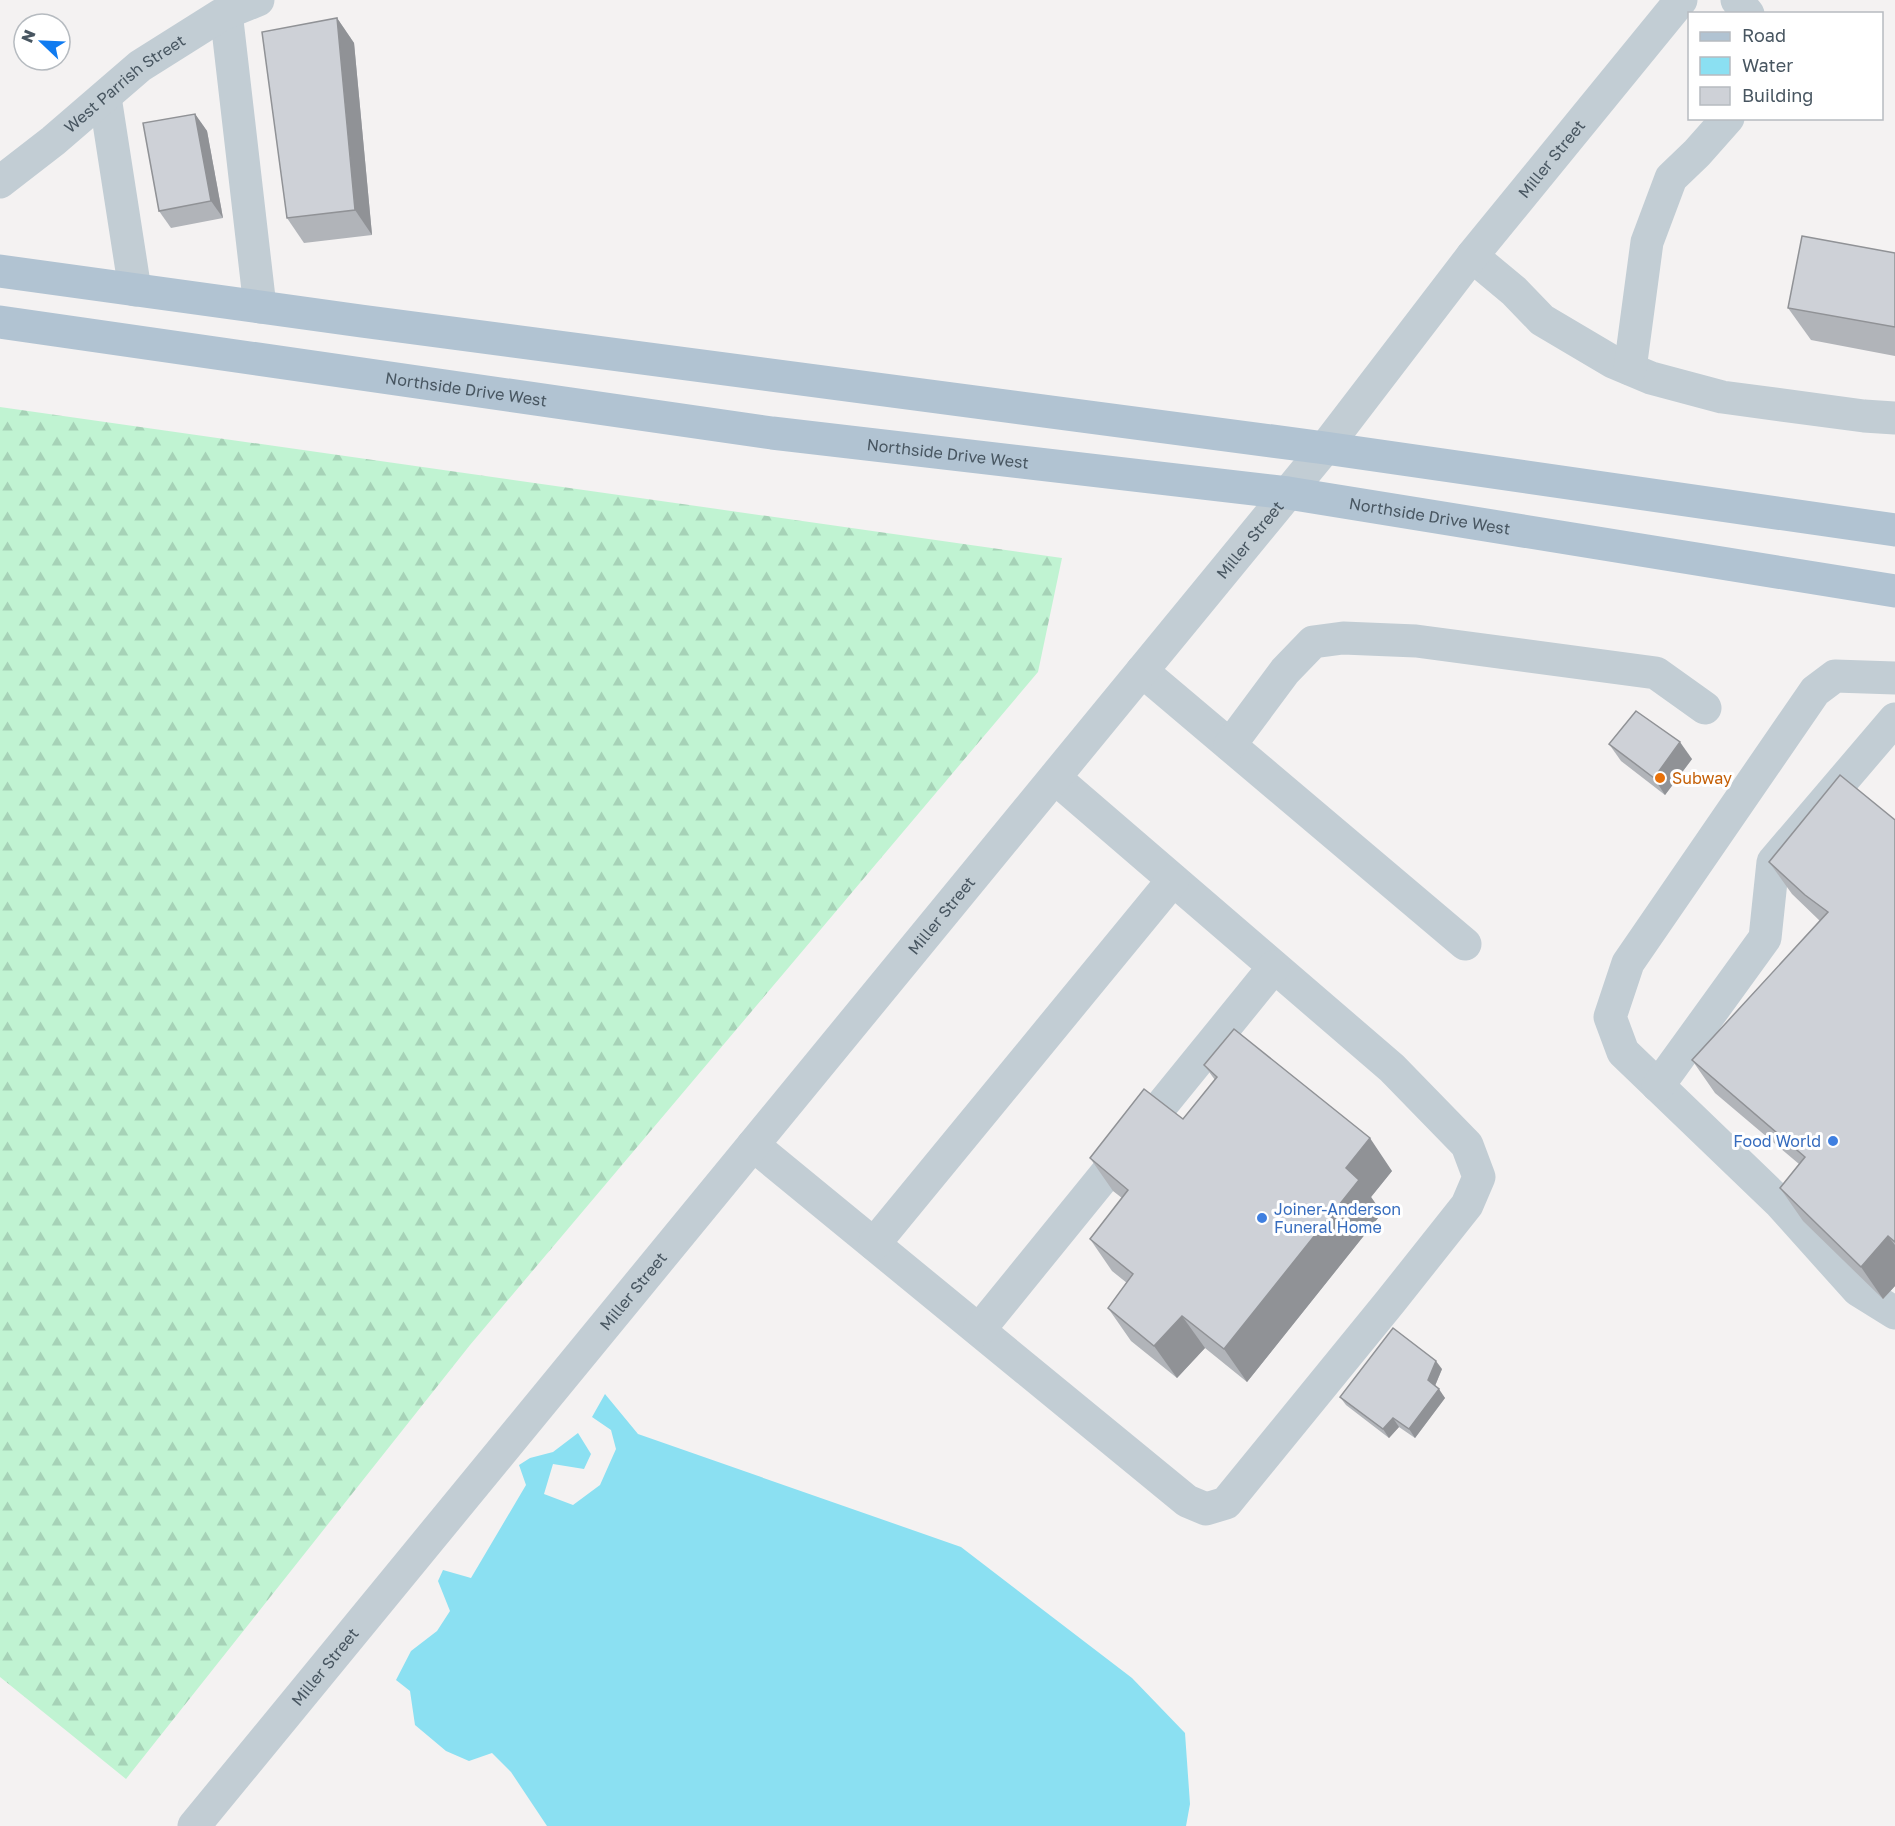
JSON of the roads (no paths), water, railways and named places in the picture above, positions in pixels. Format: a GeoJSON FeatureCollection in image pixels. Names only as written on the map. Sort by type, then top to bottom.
{"type":"FeatureCollection","features":[{"type":"Feature","properties":{"kind":"main road"},"geometry":{"type":"LineString","coordinates":[[0,271],[1325,448],[1895,530]]}},
{"type":"Feature","properties":{"kind":"main road","name":"Northside Drive West"},"geometry":{"type":"LineString","coordinates":[[0,322],[772,433],[1288,493],[1895,591]]}},
{"type":"Feature","properties":{"kind":"street","name":"West Parrish Street"},"geometry":{"type":"LineString","coordinates":[[0,182],[53,141],[140,66],[226,12],[258,0]]}},
{"type":"Feature","properties":{"kind":"street","name":"Miller Street"},"geometry":{"type":"LineString","coordinates":[[194,1826],[1325,448],[1472,256],[1682,0]]}},
{"type":"Feature","properties":{"kind":"street"},"geometry":{"type":"LineString","coordinates":[[1737,0],[1746,12]]}},
{"type":"Feature","properties":{"kind":"street"},"geometry":{"type":"LineString","coordinates":[[226,12],[260,307]]}},
{"type":"Feature","properties":{"kind":"street"},"geometry":{"type":"LineString","coordinates":[[105,97],[135,290]]}},
{"type":"Feature","properties":{"kind":"street"},"geometry":{"type":"LineString","coordinates":[[1630,369],[1647,242],[1671,178],[1726,120]]}},
{"type":"Feature","properties":{"kind":"street"},"geometry":{"type":"LineString","coordinates":[[1472,256],[1514,291],[1542,320],[1613,362],[1651,378],[1722,397],[1895,418]]}},
{"type":"Feature","properties":{"kind":"street"},"geometry":{"type":"LineString","coordinates":[[1230,745],[1286,671],[1313,642],[1343,638],[1416,641],[1656,673],[1705,708]]}},
{"type":"Feature","properties":{"kind":"street"},"geometry":{"type":"LineString","coordinates":[[1142,671],[1465,944]]}},
{"type":"Feature","properties":{"kind":"street"},"geometry":{"type":"LineString","coordinates":[[1895,678],[1835,676],[1815,691],[1628,963],[1610,1017],[1623,1052],[1779,1202],[1858,1290],[1895,1313]]}},
{"type":"Feature","properties":{"kind":"street"},"geometry":{"type":"LineString","coordinates":[[1658,1086],[1766,938],[1773,862],[1889,739]]}},
{"type":"Feature","properties":{"kind":"street"},"geometry":{"type":"LineString","coordinates":[[753,1145],[1187,1501],[1206,1509],[1226,1503],[1383,1312],[1467,1205],[1479,1177],[1467,1145],[1392,1068],[1054,778]]}},
{"type":"Feature","properties":{"kind":"street"},"geometry":{"type":"LineString","coordinates":[[874,1244],[1173,880]]}},
{"type":"Feature","properties":{"kind":"street"},"geometry":{"type":"LineString","coordinates":[[979,1330],[1274,967]]}},
{"type":"Feature","properties":{"kind":"water"},"geometry":{"type":"Polygon","coordinates":[[[605,1394],[638,1434],[961,1547],[1132,1678],[1185,1733],[1190,1804],[1186,1826],[547,1826],[511,1772],[492,1753],[469,1761],[446,1751],[415,1725],[410,1691],[396,1680],[411,1651],[437,1631],[450,1611],[438,1581],[443,1570],[471,1578],[526,1485],[519,1465],[530,1458],[553,1452],[578,1433],[591,1454],[584,1469],[553,1464],[544,1494],[573,1505],[600,1485],[616,1449],[611,1430],[592,1417],[605,1394]]]}},
{"type":"Feature","properties":{"kind":"place","name":"Subway"},"geometry":{"type":"Point","coordinates":[1660,778]}},
{"type":"Feature","properties":{"kind":"place","name":"Food World"},"geometry":{"type":"Point","coordinates":[1833,1141]}},
{"type":"Feature","properties":{"kind":"place","name":"Joiner-Anderson Funeral Home"},"geometry":{"type":"Point","coordinates":[1262,1218]}}]}
